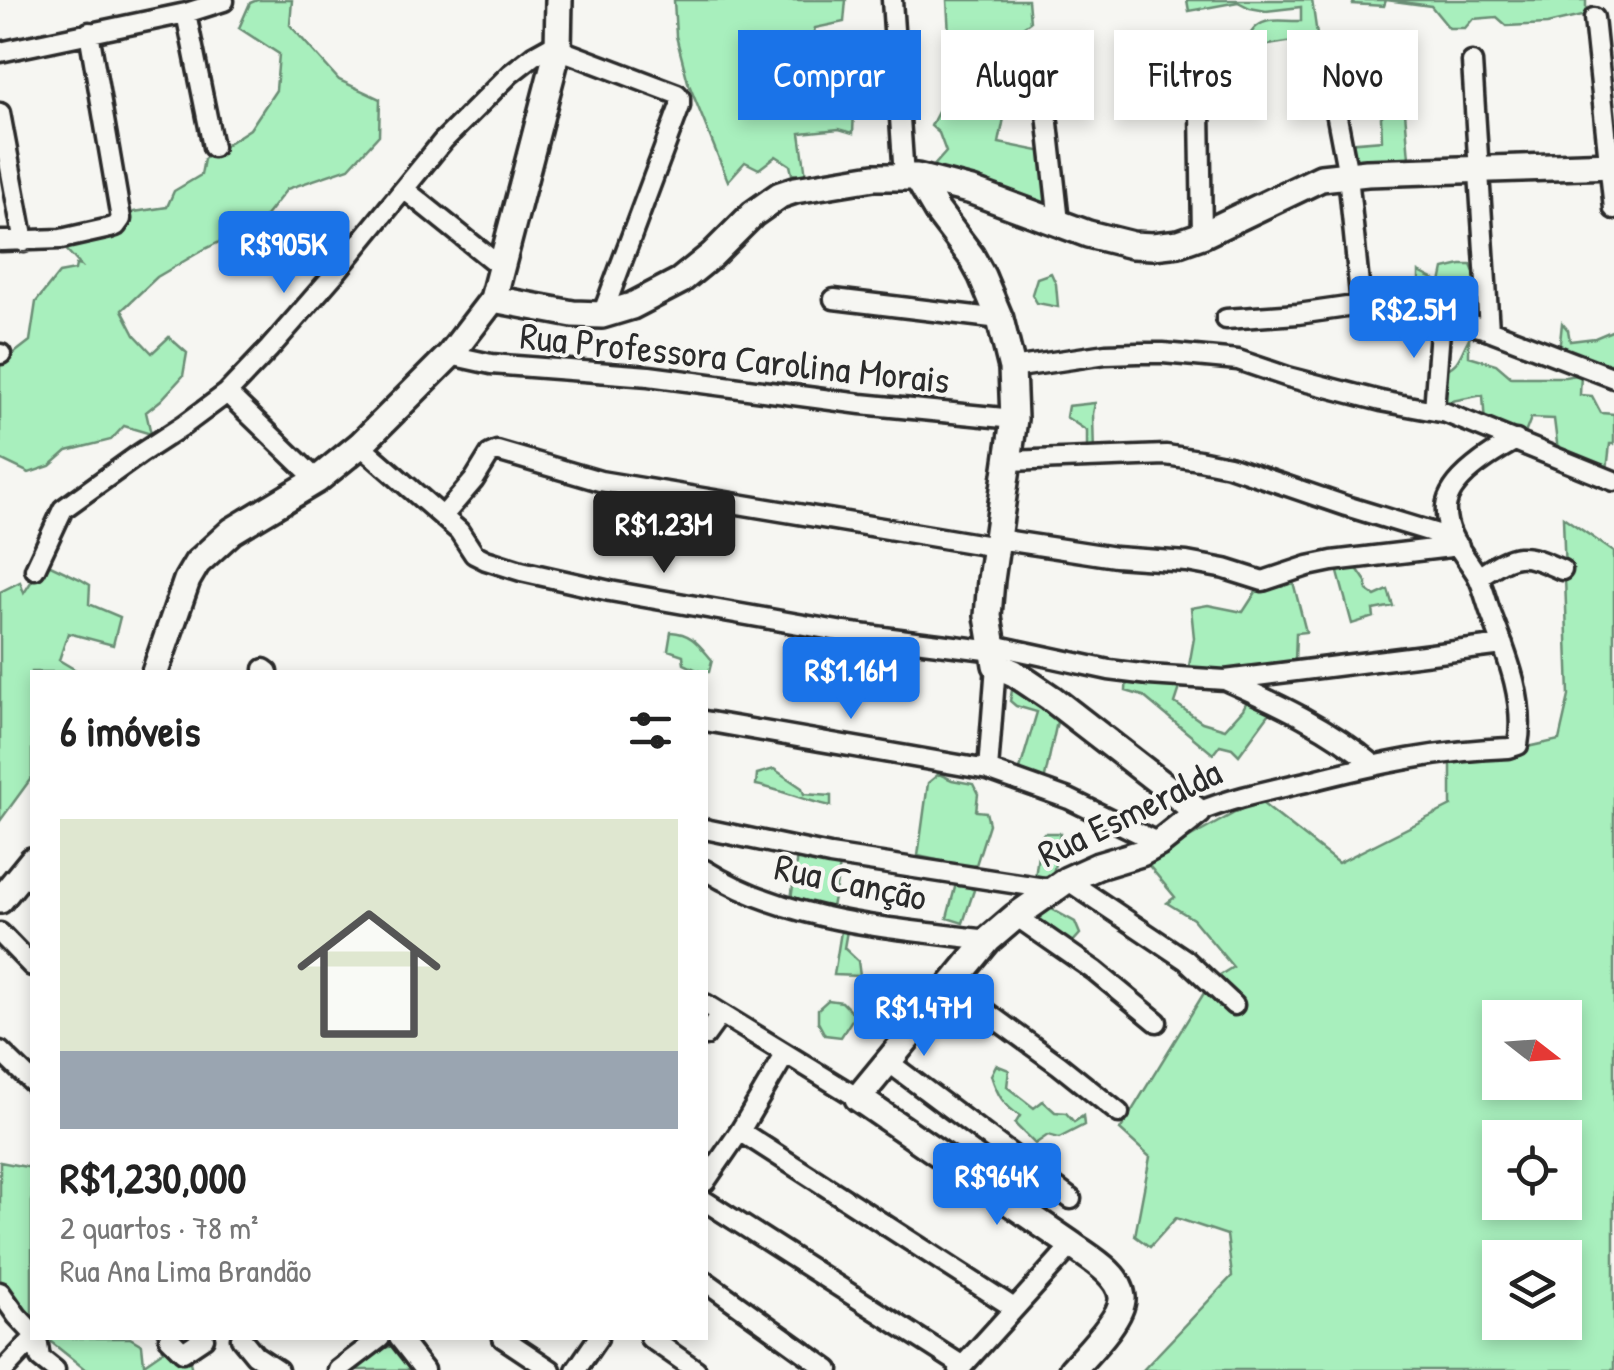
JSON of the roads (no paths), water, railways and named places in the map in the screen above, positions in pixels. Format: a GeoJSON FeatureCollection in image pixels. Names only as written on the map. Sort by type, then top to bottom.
{"type":"FeatureCollection","features":[{"type":"Feature","properties":{"kind":"street"},"geometry":{"type":"LineString","coordinates":[[156,670],[187,580],[197,563],[232,531],[318,480],[360,445],[450,354],[493,299],[559,45],[559,0]]}},
{"type":"Feature","properties":{"kind":"street"},"geometry":{"type":"LineString","coordinates":[[892,0],[894,30]]}},
{"type":"Feature","properties":{"kind":"street"},"geometry":{"type":"LineString","coordinates":[[0,52],[186,13],[224,1]]}},
{"type":"Feature","properties":{"kind":"street"},"geometry":{"type":"LineString","coordinates":[[186,13],[213,146]]}},
{"type":"Feature","properties":{"kind":"street"},"geometry":{"type":"LineString","coordinates":[[1594,18],[1614,209]]}},
{"type":"Feature","properties":{"kind":"street"},"geometry":{"type":"LineString","coordinates":[[0,241],[61,239],[119,223],[120,210],[88,32]]}},
{"type":"Feature","properties":{"kind":"street"},"geometry":{"type":"LineString","coordinates":[[35,569],[63,508],[226,392],[280,336],[443,141],[510,74],[533,56],[559,45],[680,98],[602,315]]}},
{"type":"Feature","properties":{"kind":"street"},"geometry":{"type":"LineString","coordinates":[[1472,62],[1489,330]]}},
{"type":"Feature","properties":{"kind":"street"},"geometry":{"type":"LineString","coordinates":[[0,113],[24,242]]}},
{"type":"Feature","properties":{"kind":"street"},"geometry":{"type":"LineString","coordinates":[[902,120],[910,177],[971,256],[992,296],[1012,368],[1014,419],[988,616],[994,653],[988,770]]}},
{"type":"Feature","properties":{"kind":"street"},"geometry":{"type":"LineString","coordinates":[[1047,120],[1058,222]]}},
{"type":"Feature","properties":{"kind":"street"},"geometry":{"type":"LineString","coordinates":[[1200,120],[1202,234]]}},
{"type":"Feature","properties":{"kind":"street"},"geometry":{"type":"LineString","coordinates":[[1338,120],[1348,175],[1361,305]]}},
{"type":"Feature","properties":{"kind":"street"},"geometry":{"type":"LineString","coordinates":[[493,299],[573,314],[602,315],[642,302],[680,281],[780,195],[846,180],[910,177],[972,191],[1088,234],[1132,245],[1179,244],[1321,178],[1611,164]]}},
{"type":"Feature","properties":{"kind":"street"},"geometry":{"type":"LineString","coordinates":[[404,189],[502,268]]}},
{"type":"Feature","properties":{"kind":"street"},"geometry":{"type":"LineString","coordinates":[[834,298],[1000,319]]}},
{"type":"Feature","properties":{"kind":"street"},"geometry":{"type":"LineString","coordinates":[[1226,318],[1395,304],[1489,330],[1614,378]]}},
{"type":"Feature","properties":{"kind":"street"},"geometry":{"type":"LineString","coordinates":[[1434,410],[1441,317]]}},
{"type":"Feature","properties":{"kind":"street"},"geometry":{"type":"LineString","coordinates":[[1012,368],[1106,354],[1163,353],[1238,360],[1381,401],[1434,410],[1614,481]]}},
{"type":"Feature","properties":{"kind":"street","name":"Rua Professora Carolina Morais"},"geometry":{"type":"LineString","coordinates":[[450,354],[492,364],[649,376],[861,404],[1014,419]]}},
{"type":"Feature","properties":{"kind":"street"},"geometry":{"type":"LineString","coordinates":[[226,392],[318,480]]}},
{"type":"Feature","properties":{"kind":"street"},"geometry":{"type":"LineString","coordinates":[[360,445],[443,516],[474,554],[521,571],[610,591],[844,632],[1109,670],[1225,680],[1503,645],[1478,577],[1455,542],[1446,508],[1452,492],[1478,462],[1516,440]]}},
{"type":"Feature","properties":{"kind":"street"},"geometry":{"type":"LineString","coordinates":[[443,516],[496,451],[600,481],[997,543],[1187,562],[1264,582],[1320,563],[1455,542]]}},
{"type":"Feature","properties":{"kind":"street"},"geometry":{"type":"LineString","coordinates":[[1008,461],[1166,455],[1199,460],[1229,466],[1455,542]]}},
{"type":"Feature","properties":{"kind":"street"},"geometry":{"type":"LineString","coordinates":[[1478,577],[1503,560],[1522,556],[1562,570]]}},
{"type":"Feature","properties":{"kind":"street","name":"Rua Esmeralda"},"geometry":{"type":"LineString","coordinates":[[858,1098],[988,940],[1059,885],[1098,866],[1141,853],[1198,812],[1262,790],[1425,755],[1518,745],[1522,726],[1503,645]]}},
{"type":"Feature","properties":{"kind":"street"},"geometry":{"type":"LineString","coordinates":[[994,653],[1014,673],[1198,812]]}},
{"type":"Feature","properties":{"kind":"street"},"geometry":{"type":"LineString","coordinates":[[1225,680],[1308,720],[1374,765]]}},
{"type":"Feature","properties":{"kind":"street"},"geometry":{"type":"LineString","coordinates":[[708,722],[988,770],[1069,799],[1158,843]]}},
{"type":"Feature","properties":{"kind":"street"},"geometry":{"type":"LineString","coordinates":[[708,830],[830,855],[1059,885],[1186,960],[1234,1005]]}},
{"type":"Feature","properties":{"kind":"street"},"geometry":{"type":"LineString","coordinates":[[0,900],[30,864]]}},
{"type":"Feature","properties":{"kind":"street","name":"Rua Canção"},"geometry":{"type":"LineString","coordinates":[[708,872],[773,902],[820,916],[988,940]]}},
{"type":"Feature","properties":{"kind":"street"},"geometry":{"type":"LineString","coordinates":[[1016,916],[1096,971],[1157,1022]]}},
{"type":"Feature","properties":{"kind":"street"},"geometry":{"type":"LineString","coordinates":[[0,933],[30,964]]}},
{"type":"Feature","properties":{"kind":"street"},"geometry":{"type":"LineString","coordinates":[[950,986],[1119,1112]]}},
{"type":"Feature","properties":{"kind":"street"},"geometry":{"type":"LineString","coordinates":[[713,1009],[858,1098],[1102,1268],[1118,1286],[1122,1297],[1120,1309],[1072,1370]]}},
{"type":"Feature","properties":{"kind":"street"},"geometry":{"type":"LineString","coordinates":[[0,1051],[30,1079]]}},
{"type":"Feature","properties":{"kind":"street"},"geometry":{"type":"LineString","coordinates":[[708,1178],[785,1055]]}},
{"type":"Feature","properties":{"kind":"street"},"geometry":{"type":"LineString","coordinates":[[888,1061],[1071,1199]]}},
{"type":"Feature","properties":{"kind":"street"},"geometry":{"type":"LineString","coordinates":[[740,1130],[1014,1308]]}},
{"type":"Feature","properties":{"kind":"street"},"geometry":{"type":"LineString","coordinates":[[708,1203],[961,1368],[1072,1246]]}},
{"type":"Feature","properties":{"kind":"street"},"geometry":{"type":"LineString","coordinates":[[708,1282],[829,1370]]}},
{"type":"Feature","properties":{"kind":"street"},"geometry":{"type":"LineString","coordinates":[[0,1292],[30,1332]]}},
{"type":"Feature","properties":{"kind":"street"},"geometry":{"type":"LineString","coordinates":[[4,1370],[30,1340]]}},
{"type":"Feature","properties":{"kind":"street"},"geometry":{"type":"LineString","coordinates":[[35,1340],[40,1358],[55,1370]]}},
{"type":"Feature","properties":{"kind":"street"},"geometry":{"type":"LineString","coordinates":[[175,1344],[185,1351],[201,1340]]}},
{"type":"Feature","properties":{"kind":"street"},"geometry":{"type":"LineString","coordinates":[[243,1340],[255,1355],[278,1370]]}},
{"type":"Feature","properties":{"kind":"street"},"geometry":{"type":"LineString","coordinates":[[338,1370],[377,1340]]}},
{"type":"Feature","properties":{"kind":"street"},"geometry":{"type":"LineString","coordinates":[[401,1340],[424,1370]]}},
{"type":"Feature","properties":{"kind":"street"},"geometry":{"type":"LineString","coordinates":[[506,1340],[551,1370]]}},
{"type":"Feature","properties":{"kind":"street"},"geometry":{"type":"LineString","coordinates":[[576,1370],[597,1340]]}},
{"type":"Feature","properties":{"kind":"street"},"geometry":{"type":"LineString","coordinates":[[653,1340],[696,1370]]}}]}
